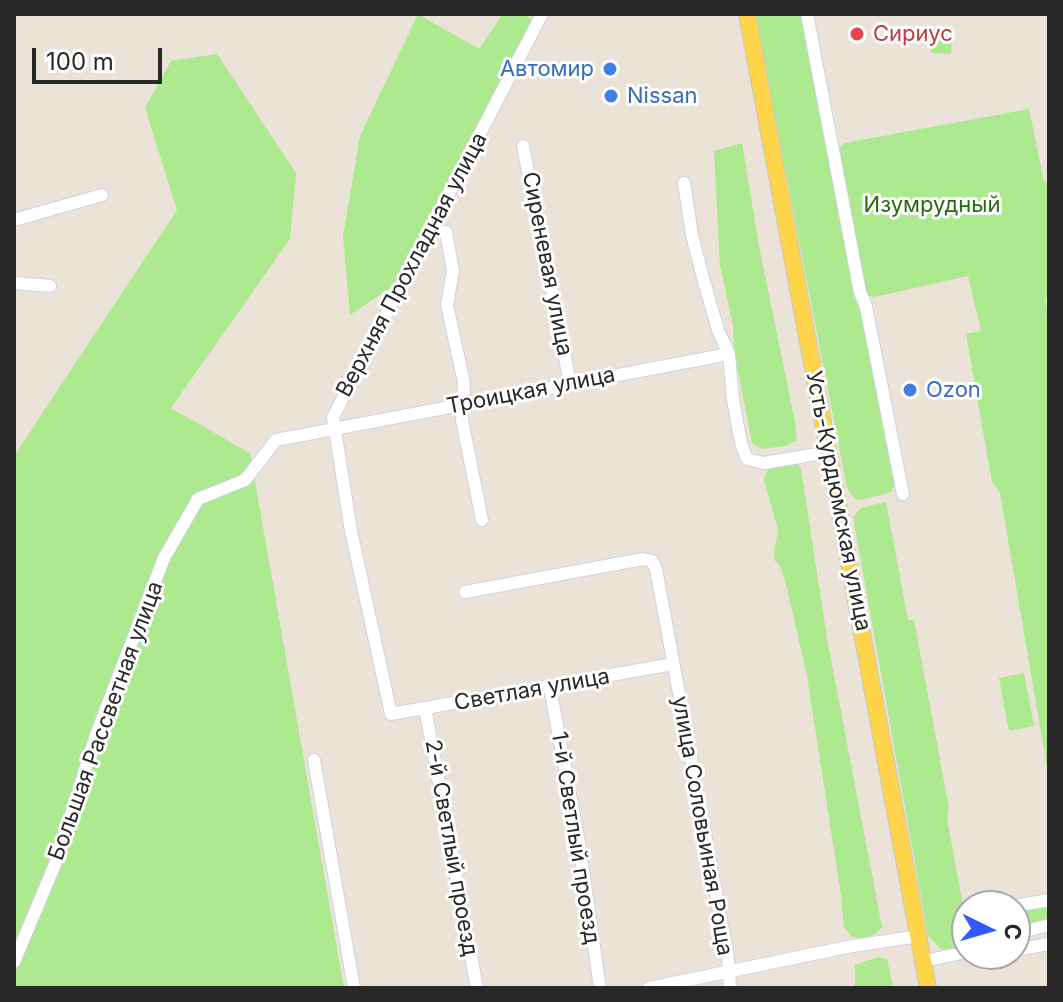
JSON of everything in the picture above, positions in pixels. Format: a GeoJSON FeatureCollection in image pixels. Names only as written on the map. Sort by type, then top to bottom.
{"type":"FeatureCollection","features":[{"type":"Feature","properties":{"kind":"main road","name":"Усть-Курдюмская улица"},"geometry":{"type":"LineString","coordinates":[[747,14],[928,988]]}},
{"type":"Feature","properties":{"kind":"street","name":"Верхняя Прохладная улица"},"geometry":{"type":"LineString","coordinates":[[391,714],[351,531],[333,417],[542,14]]}},
{"type":"Feature","properties":{"kind":"street"},"geometry":{"type":"LineString","coordinates":[[807,14],[860,292],[866,307],[903,494]]}},
{"type":"Feature","properties":{"kind":"street","name":"Сиреневая улица"},"geometry":{"type":"LineString","coordinates":[[523,146],[570,383]]}},
{"type":"Feature","properties":{"kind":"street"},"geometry":{"type":"LineString","coordinates":[[684,183],[699,264],[718,330],[729,354],[733,400],[747,459],[764,463],[829,452]]}},
{"type":"Feature","properties":{"kind":"street"},"geometry":{"type":"LineString","coordinates":[[14,220],[102,195]]}},
{"type":"Feature","properties":{"kind":"street"},"geometry":{"type":"LineString","coordinates":[[446,232],[453,271],[447,305],[464,383],[462,420],[482,520]]}},
{"type":"Feature","properties":{"kind":"street"},"geometry":{"type":"LineString","coordinates":[[14,283],[50,286]]}},
{"type":"Feature","properties":{"kind":"street","name":"Троицкая улица"},"geometry":{"type":"LineString","coordinates":[[335,430],[729,354]]}},
{"type":"Feature","properties":{"kind":"street","name":"Большая Рассветная улица"},"geometry":{"type":"LineString","coordinates":[[14,962],[58,857],[96,735],[164,558],[190,512],[198,499],[245,480],[276,440],[335,430]]}},
{"type":"Feature","properties":{"kind":"street","name":"улица Соловьиная Роща"},"geometry":{"type":"LineString","coordinates":[[465,592],[643,559],[652,561],[656,569],[728,958],[730,988]]}},
{"type":"Feature","properties":{"kind":"street","name":"Светлая улица"},"geometry":{"type":"LineString","coordinates":[[391,714],[673,664]]}},
{"type":"Feature","properties":{"kind":"street","name":"1-й Светлый проезд"},"geometry":{"type":"LineString","coordinates":[[550,688],[579,843],[600,988]]}},
{"type":"Feature","properties":{"kind":"street","name":"2-й Светлый проезд"},"geometry":{"type":"LineString","coordinates":[[425,708],[477,988]]}},
{"type":"Feature","properties":{"kind":"street"},"geometry":{"type":"LineString","coordinates":[[314,760],[354,988]]}},
{"type":"Feature","properties":{"kind":"street"},"geometry":{"type":"LineString","coordinates":[[649,988],[847,947],[919,936]]}},
{"type":"Feature","properties":{"kind":"street"},"geometry":{"type":"LineString","coordinates":[[924,961],[951,955]]}},
{"type":"Feature","properties":{"kind":"green space"},"geometry":{"type":"Polygon","coordinates":[[[418,14],[479,49],[503,14],[523,14],[535,21],[392,287],[350,315],[343,236],[360,136],[418,14]]]}},
{"type":"Feature","properties":{"kind":"green space"},"geometry":{"type":"Polygon","coordinates":[[[755,14],[803,14],[895,483],[892,491],[886,494],[858,500],[847,488],[755,14]]]}},
{"type":"Feature","properties":{"kind":"green space"},"geometry":{"type":"Polygon","coordinates":[[[932,32],[953,33],[951,54],[931,53],[932,32]]]}},
{"type":"Feature","properties":{"kind":"green space"},"geometry":{"type":"Polygon","coordinates":[[[217,54],[296,173],[290,239],[171,408],[250,453],[344,988],[14,988],[14,456],[177,210],[145,108],[171,61],[217,54]]]}},
{"type":"Feature","properties":{"kind":"green space","name":"Изумрудный"},"geometry":{"type":"Polygon","coordinates":[[[1029,109],[1044,182],[1049,181],[1049,297],[1045,299],[1049,321],[1049,779],[1000,493],[992,482],[966,334],[981,331],[968,276],[874,297],[867,295],[839,148],[845,143],[1029,109]]]}},
{"type":"Feature","properties":{"kind":"green space"},"geometry":{"type":"Polygon","coordinates":[[[742,143],[797,440],[785,446],[762,449],[752,443],[720,265],[714,151],[742,143]]]}},
{"type":"Feature","properties":{"kind":"green space"},"geometry":{"type":"Polygon","coordinates":[[[797,462],[801,469],[827,638],[882,927],[874,935],[860,938],[852,937],[844,927],[807,676],[785,579],[775,561],[778,530],[764,480],[767,471],[774,466],[797,462]]]}},
{"type":"Feature","properties":{"kind":"green space"},"geometry":{"type":"Polygon","coordinates":[[[886,502],[908,620],[914,620],[949,808],[947,818],[960,890],[951,890],[951,950],[941,949],[928,936],[853,517],[861,508],[886,502]]]}},
{"type":"Feature","properties":{"kind":"green space"},"geometry":{"type":"Polygon","coordinates":[[[1024,673],[1034,726],[1009,731],[999,678],[1024,673]]]}},
{"type":"Feature","properties":{"kind":"green space"},"geometry":{"type":"Polygon","coordinates":[[[1049,893],[1049,921],[1031,925],[1031,897],[1049,893]]]}},
{"type":"Feature","properties":{"kind":"green space"},"geometry":{"type":"Polygon","coordinates":[[[878,957],[887,959],[893,988],[855,988],[855,965],[878,957]]]}},
{"type":"Feature","properties":{"kind":"place","name":"Сириус"},"geometry":{"type":"Point","coordinates":[857,34]}},
{"type":"Feature","properties":{"kind":"place","name":"Автомир"},"geometry":{"type":"Point","coordinates":[610,69]}},
{"type":"Feature","properties":{"kind":"place","name":"Nissan"},"geometry":{"type":"Point","coordinates":[611,96]}},
{"type":"Feature","properties":{"kind":"place","name":"Ozon"},"geometry":{"type":"Point","coordinates":[910,390]}}]}
